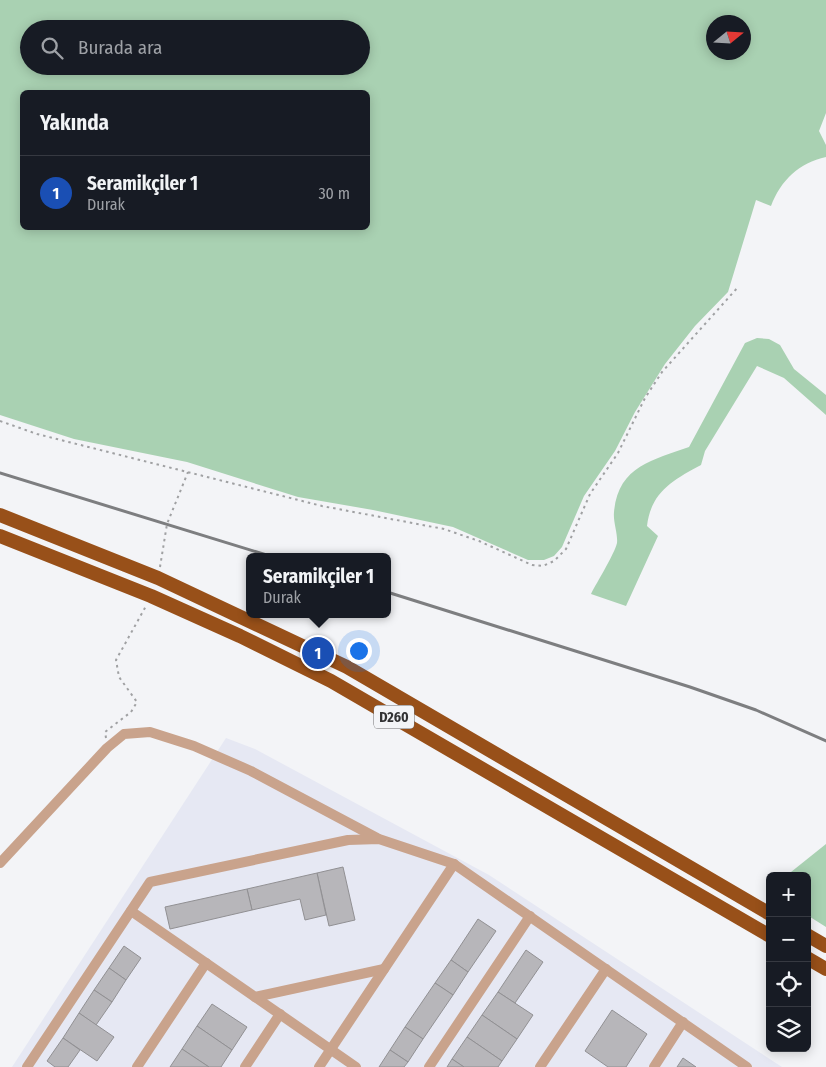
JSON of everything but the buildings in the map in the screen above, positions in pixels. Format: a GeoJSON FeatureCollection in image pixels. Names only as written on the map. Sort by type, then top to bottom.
{"type":"FeatureCollection","features":[{"type":"Feature","properties":{"kind":"highway","name":"D260"},"geometry":{"type":"LineString","coordinates":[[0,515],[158,578],[347,667],[766,912]]}},
{"type":"Feature","properties":{"kind":"highway","name":"D260"},"geometry":{"type":"LineString","coordinates":[[0,536],[151,596],[240,636],[332,681],[766,934]]}},
{"type":"Feature","properties":{"kind":"highway"},"geometry":{"type":"LineString","coordinates":[[811,937],[826,946]]}},
{"type":"Feature","properties":{"kind":"highway"},"geometry":{"type":"LineString","coordinates":[[811,960],[826,969]]}},
{"type":"Feature","properties":{"kind":"street"},"geometry":{"type":"LineString","coordinates":[[0,863],[107,748],[124,734],[150,732],[194,746],[251,771],[378,838],[454,864],[748,1067]]}},
{"type":"Feature","properties":{"kind":"street"},"geometry":{"type":"LineString","coordinates":[[27,1067],[150,882],[348,840],[378,838]]}},
{"type":"Feature","properties":{"kind":"street"},"geometry":{"type":"LineString","coordinates":[[319,1067],[454,864]]}},
{"type":"Feature","properties":{"kind":"street"},"geometry":{"type":"LineString","coordinates":[[131,911],[356,1067]]}},
{"type":"Feature","properties":{"kind":"street"},"geometry":{"type":"LineString","coordinates":[[429,1067],[530,916]]}},
{"type":"Feature","properties":{"kind":"street"},"geometry":{"type":"LineString","coordinates":[[136,1067],[206,963]]}},
{"type":"Feature","properties":{"kind":"street"},"geometry":{"type":"LineString","coordinates":[[254,997],[384,969]]}},
{"type":"Feature","properties":{"kind":"street"},"geometry":{"type":"LineString","coordinates":[[540,1067],[606,969]]}},
{"type":"Feature","properties":{"kind":"street"},"geometry":{"type":"LineString","coordinates":[[245,1067],[280,1014]]}},
{"type":"Feature","properties":{"kind":"street"},"geometry":{"type":"LineString","coordinates":[[654,1067],[683,1022]]}},
{"type":"Feature","properties":{"kind":"path"},"geometry":{"type":"LineString","coordinates":[[0,422],[37,434],[322,506],[428,524],[479,541],[532,565],[548,564],[559,557],[566,549],[590,494],[618,452],[645,398],[662,372],[739,286]]}},
{"type":"Feature","properties":{"kind":"path"},"geometry":{"type":"LineString","coordinates":[[158,578],[167,524],[188,472]]}},
{"type":"Feature","properties":{"kind":"path"},"geometry":{"type":"LineString","coordinates":[[107,748],[105,732],[131,712],[137,702],[118,677],[116,660],[151,596]]}},
{"type":"Feature","properties":{"kind":"shaded area"},"geometry":{"type":"Polygon","coordinates":[[[226,738],[255,749],[489,875],[782,1067],[12,1067],[226,738]]]}},
{"type":"Feature","properties":{"kind":"green space"},"geometry":{"type":"Polygon","coordinates":[[[0,0],[826,0],[826,113],[819,131],[826,145],[826,157],[799,168],[792,174],[780,188],[771,206],[756,200],[728,292],[695,326],[665,364],[635,412],[615,451],[584,496],[562,547],[554,556],[544,560],[528,560],[453,527],[298,497],[187,462],[74,439],[0,415],[0,0]]]}},
{"type":"Feature","properties":{"kind":"green space"},"geometry":{"type":"Polygon","coordinates":[[[757,338],[769,339],[780,345],[794,369],[826,395],[826,415],[784,378],[757,366],[705,451],[701,465],[665,488],[653,504],[647,526],[658,536],[626,606],[591,594],[617,543],[614,512],[622,484],[639,467],[689,447],[745,343],[757,338]]]}},
{"type":"Feature","properties":{"kind":"green space"},"geometry":{"type":"Polygon","coordinates":[[[826,844],[826,927],[811,918],[811,872],[791,872],[826,844]]]}},
{"type":"Feature","properties":{"kind":"railway"},"geometry":{"type":"LineString","coordinates":[[0,473],[260,553]]}},
{"type":"Feature","properties":{"kind":"railway"},"geometry":{"type":"LineString","coordinates":[[391,593],[690,687],[756,710],[826,741]]}},
{"type":"Feature","properties":{"kind":"place","name":"Seramikçiler 1"},"geometry":{"type":"Point","coordinates":[318,653]}}]}
